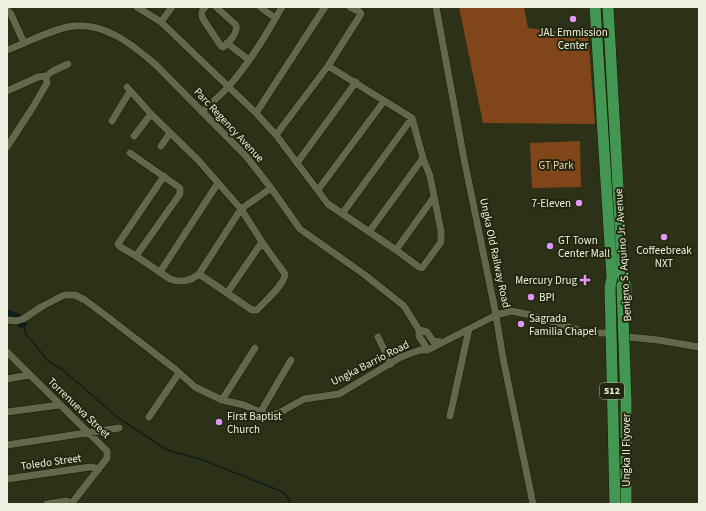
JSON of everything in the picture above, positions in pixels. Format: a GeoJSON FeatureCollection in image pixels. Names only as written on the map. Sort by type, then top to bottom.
{"type":"FeatureCollection","features":[{"type":"Feature","properties":{"kind":"main road","name":"Benigno S. Aquino Jr. Avenue"},"geometry":{"type":"LineString","coordinates":[[595,7],[606,178],[618,282]]}},
{"type":"Feature","properties":{"kind":"main road","name":"Benigno S. Aquino Jr. Avenue"},"geometry":{"type":"LineString","coordinates":[[608,7],[618,178],[618,282]]}},
{"type":"Feature","properties":{"kind":"main road"},"geometry":{"type":"LineString","coordinates":[[606,178],[618,178]]}},
{"type":"Feature","properties":{"kind":"main road","name":"Benigno S. Aquino Jr. Avenue"},"geometry":{"type":"LineString","coordinates":[[615,504],[610,287],[618,282]]}},
{"type":"Feature","properties":{"kind":"main road","name":"Benigno S. Aquino Jr. Avenue"},"geometry":{"type":"LineString","coordinates":[[618,282],[626,286],[630,380],[630,504]]}},
{"type":"Feature","properties":{"kind":"main road","name":"Ungka II Flyover"},"geometry":{"type":"LineString","coordinates":[[618,282],[619,504]]}},
{"type":"Feature","properties":{"kind":"main road","name":"Ungka II Flyover"},"geometry":{"type":"LineString","coordinates":[[618,282],[626,402],[626,504]]}},
{"type":"Feature","properties":{"kind":"main road"},"geometry":{"type":"LineString","coordinates":[[613,441],[630,441]]}},
{"type":"Feature","properties":{"kind":"street"},"geometry":{"type":"LineString","coordinates":[[137,7],[161,22],[256,113],[276,135],[328,204],[422,268],[438,248],[441,242],[442,231],[430,176],[423,158],[412,118],[328,66]]}},
{"type":"Feature","properties":{"kind":"street"},"geometry":{"type":"LineString","coordinates":[[161,22],[172,7]]}},
{"type":"Feature","properties":{"kind":"street"},"geometry":{"type":"LineString","coordinates":[[205,7],[202,10],[203,19],[221,46],[225,46],[237,29],[236,25],[216,7]]}},
{"type":"Feature","properties":{"kind":"street"},"geometry":{"type":"LineString","coordinates":[[260,7],[275,18]]}},
{"type":"Feature","properties":{"kind":"street"},"geometry":{"type":"LineString","coordinates":[[202,112],[229,87],[249,60],[282,7]]}},
{"type":"Feature","properties":{"kind":"street"},"geometry":{"type":"LineString","coordinates":[[256,113],[325,7]]}},
{"type":"Feature","properties":{"kind":"street"},"geometry":{"type":"LineString","coordinates":[[276,135],[328,66],[361,14],[350,7]]}},
{"type":"Feature","properties":{"kind":"street","name":"Ungka Old Railway Road"},"geometry":{"type":"LineString","coordinates":[[436,7],[464,159],[533,504]]}},
{"type":"Feature","properties":{"kind":"street"},"geometry":{"type":"LineString","coordinates":[[7,10],[11,14],[24,44]]}},
{"type":"Feature","properties":{"kind":"street","name":"Parc Regency Avenue"},"geometry":{"type":"LineString","coordinates":[[7,50],[68,27],[89,27],[108,32],[143,53],[156,64],[246,156],[300,229],[365,275],[404,306],[419,330]]}},
{"type":"Feature","properties":{"kind":"street"},"geometry":{"type":"LineString","coordinates":[[227,43],[249,60]]}},
{"type":"Feature","properties":{"kind":"street"},"geometry":{"type":"LineString","coordinates":[[7,92],[38,77],[46,76],[68,64]]}},
{"type":"Feature","properties":{"kind":"street"},"geometry":{"type":"LineString","coordinates":[[8,142],[33,107],[47,83],[46,76]]}},
{"type":"Feature","properties":{"kind":"street"},"geometry":{"type":"LineString","coordinates":[[297,163],[356,82]]}},
{"type":"Feature","properties":{"kind":"street"},"geometry":{"type":"LineString","coordinates":[[112,121],[129,89],[151,114],[199,161],[241,209],[285,274],[285,277],[257,310],[252,310],[199,274]]}},
{"type":"Feature","properties":{"kind":"street"},"geometry":{"type":"LineString","coordinates":[[318,190],[384,101]]}},
{"type":"Feature","properties":{"kind":"street"},"geometry":{"type":"LineString","coordinates":[[134,136],[151,114]]}},
{"type":"Feature","properties":{"kind":"street"},"geometry":{"type":"LineString","coordinates":[[342,214],[412,118]]}},
{"type":"Feature","properties":{"kind":"street"},"geometry":{"type":"LineString","coordinates":[[161,146],[170,133]]}},
{"type":"Feature","properties":{"kind":"street"},"geometry":{"type":"LineString","coordinates":[[130,152],[180,188],[180,194],[136,256]]}},
{"type":"Feature","properties":{"kind":"street"},"geometry":{"type":"LineString","coordinates":[[369,232],[423,158]]}},
{"type":"Feature","properties":{"kind":"street"},"geometry":{"type":"LineString","coordinates":[[164,176],[118,244],[170,279],[177,281],[191,279],[199,274],[241,209],[271,188]]}},
{"type":"Feature","properties":{"kind":"street"},"geometry":{"type":"LineString","coordinates":[[160,272],[218,183]]}},
{"type":"Feature","properties":{"kind":"street"},"geometry":{"type":"LineString","coordinates":[[396,250],[434,197]]}},
{"type":"Feature","properties":{"kind":"street"},"geometry":{"type":"LineString","coordinates":[[227,293],[262,242]]}},
{"type":"Feature","properties":{"kind":"street","name":"Ungka Barrio Road"},"geometry":{"type":"LineString","coordinates":[[7,320],[19,320],[64,295],[76,295],[110,318],[200,390],[222,400],[244,405],[267,415],[279,413],[304,399],[339,394],[414,352],[428,350],[496,315],[511,311],[531,315],[588,333],[611,334]]}},
{"type":"Feature","properties":{"kind":"street"},"geometry":{"type":"LineString","coordinates":[[450,416],[469,329]]}},
{"type":"Feature","properties":{"kind":"street"},"geometry":{"type":"LineString","coordinates":[[428,350],[419,336],[419,330],[427,332],[433,341],[442,342]]}},
{"type":"Feature","properties":{"kind":"street"},"geometry":{"type":"LineString","coordinates":[[378,337],[391,364]]}},
{"type":"Feature","properties":{"kind":"street"},"geometry":{"type":"LineString","coordinates":[[628,337],[658,340],[699,347]]}},
{"type":"Feature","properties":{"kind":"street"},"geometry":{"type":"LineString","coordinates":[[222,400],[255,348]]}},
{"type":"Feature","properties":{"kind":"street","name":"Torrenueva Street"},"geometry":{"type":"LineString","coordinates":[[7,352],[108,451],[107,458],[73,504]]}},
{"type":"Feature","properties":{"kind":"street"},"geometry":{"type":"LineString","coordinates":[[260,413],[291,360]]}},
{"type":"Feature","properties":{"kind":"street"},"geometry":{"type":"LineString","coordinates":[[149,417],[179,373]]}},
{"type":"Feature","properties":{"kind":"street"},"geometry":{"type":"LineString","coordinates":[[7,379],[29,375]]}},
{"type":"Feature","properties":{"kind":"street"},"geometry":{"type":"LineString","coordinates":[[7,412],[59,404]]}},
{"type":"Feature","properties":{"kind":"street"},"geometry":{"type":"LineString","coordinates":[[7,445],[119,428]]}},
{"type":"Feature","properties":{"kind":"street","name":"Toledo Street"},"geometry":{"type":"LineString","coordinates":[[7,479],[91,467],[99,469]]}},
{"type":"Feature","properties":{"kind":"street"},"geometry":{"type":"LineString","coordinates":[[47,504],[66,501],[73,504]]}},
{"type":"Feature","properties":{"kind":"green space"},"geometry":{"type":"Polygon","coordinates":[[[459,7],[524,7],[528,28],[588,35],[595,124],[483,123],[459,7]]]}},
{"type":"Feature","properties":{"kind":"green space","name":"GT Park"},"geometry":{"type":"Polygon","coordinates":[[[580,141],[581,187],[532,188],[530,143],[580,141]]]}},
{"type":"Feature","properties":{"kind":"waterway"},"geometry":{"type":"LineString","coordinates":[[7,314],[19,319],[22,323]]}},
{"type":"Feature","properties":{"kind":"waterway"},"geometry":{"type":"LineString","coordinates":[[22,323],[27,336],[48,361],[63,370],[117,417],[167,450],[203,460],[283,492],[290,501],[290,504]]}},
{"type":"Feature","properties":{"kind":"place","name":"JAL Emmission Center"},"geometry":{"type":"Point","coordinates":[573,19]}},
{"type":"Feature","properties":{"kind":"place","name":"7-Eleven"},"geometry":{"type":"Point","coordinates":[579,203]}},
{"type":"Feature","properties":{"kind":"place","name":"Coffeebreak NXT"},"geometry":{"type":"Point","coordinates":[664,237]}},
{"type":"Feature","properties":{"kind":"place","name":"GT Town Center Mall"},"geometry":{"type":"Point","coordinates":[550,246]}},
{"type":"Feature","properties":{"kind":"place","name":"Mercury Drug"},"geometry":{"type":"Point","coordinates":[585,280]}},
{"type":"Feature","properties":{"kind":"place","name":"BPI"},"geometry":{"type":"Point","coordinates":[531,297]}},
{"type":"Feature","properties":{"kind":"place","name":"Sagrada Familia Chapel"},"geometry":{"type":"Point","coordinates":[521,324]}},
{"type":"Feature","properties":{"kind":"place","name":"First Baptist Church"},"geometry":{"type":"Point","coordinates":[219,422]}}]}
